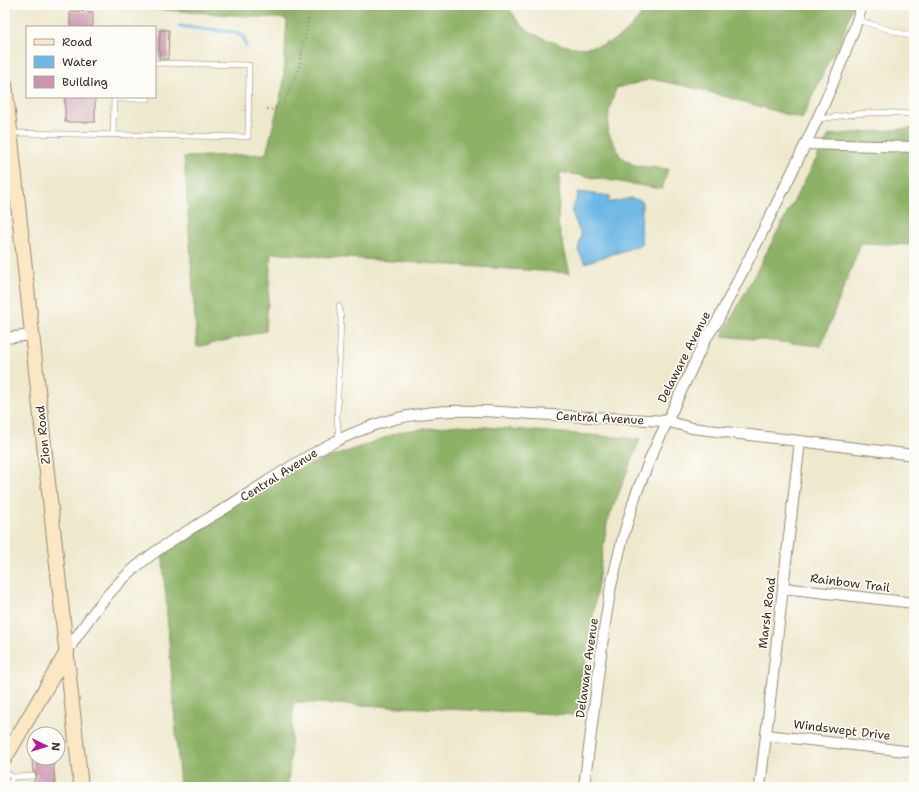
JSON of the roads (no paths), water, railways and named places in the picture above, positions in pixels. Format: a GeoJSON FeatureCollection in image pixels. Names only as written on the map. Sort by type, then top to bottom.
{"type":"FeatureCollection","features":[{"type":"Feature","properties":{"kind":"street","name":"Delaware Avenue"},"geometry":{"type":"LineString","coordinates":[[584,787],[611,586],[623,537],[636,494],[666,421],[705,340],[717,322],[806,144],[838,71],[862,5]]}},
{"type":"Feature","properties":{"kind":"street","name":"Zion Road"},"geometry":{"type":"LineString","coordinates":[[5,84],[81,787]]}},
{"type":"Feature","properties":{"kind":"street"},"geometry":{"type":"LineString","coordinates":[[806,144],[914,147]]}},
{"type":"Feature","properties":{"kind":"street"},"geometry":{"type":"LineString","coordinates":[[5,338],[32,335]]}},
{"type":"Feature","properties":{"kind":"street","name":"Central Avenue"},"geometry":{"type":"LineString","coordinates":[[5,758],[84,625],[102,601],[128,574],[148,557],[339,439],[398,418],[442,412],[496,412],[666,421]]}},
{"type":"Feature","properties":{"kind":"street"},"geometry":{"type":"LineString","coordinates":[[666,421],[692,428],[914,455]]}},
{"type":"Feature","properties":{"kind":"street","name":"Marsh Road"},"geometry":{"type":"LineString","coordinates":[[760,787],[800,442]]}},
{"type":"Feature","properties":{"kind":"street","name":"Rainbow Trail"},"geometry":{"type":"LineString","coordinates":[[783,588],[914,604]]}},
{"type":"Feature","properties":{"kind":"street","name":"Windswept Drive"},"geometry":{"type":"LineString","coordinates":[[766,735],[914,752]]}},
{"type":"Feature","properties":{"kind":"lane"},"geometry":{"type":"LineString","coordinates":[[857,20],[914,37]]}},
{"type":"Feature","properties":{"kind":"lane"},"geometry":{"type":"LineString","coordinates":[[10,132],[248,137],[249,65],[156,63]]}},
{"type":"Feature","properties":{"kind":"lane"},"geometry":{"type":"LineString","coordinates":[[113,134],[114,99],[148,98]]}},
{"type":"Feature","properties":{"kind":"lane"},"geometry":{"type":"LineString","coordinates":[[817,119],[884,112],[914,115]]}},
{"type":"Feature","properties":{"kind":"lane"},"geometry":{"type":"LineString","coordinates":[[339,439],[338,418],[342,319],[340,306]]}},
{"type":"Feature","properties":{"kind":"lane"},"geometry":{"type":"LineString","coordinates":[[5,772],[13,778],[33,776]]}},
{"type":"Feature","properties":{"kind":"lane"},"geometry":{"type":"LineString","coordinates":[[8,787],[13,778]]}},
{"type":"Feature","properties":{"kind":"water"},"geometry":{"type":"Polygon","coordinates":[[[578,192],[610,196],[608,203],[631,198],[642,201],[641,245],[585,263],[578,251],[581,235],[571,210],[577,198],[578,192]]]}},
{"type":"Feature","properties":{"kind":"waterway"},"geometry":{"type":"LineString","coordinates":[[179,26],[233,32],[244,37],[246,46]]}}]}
